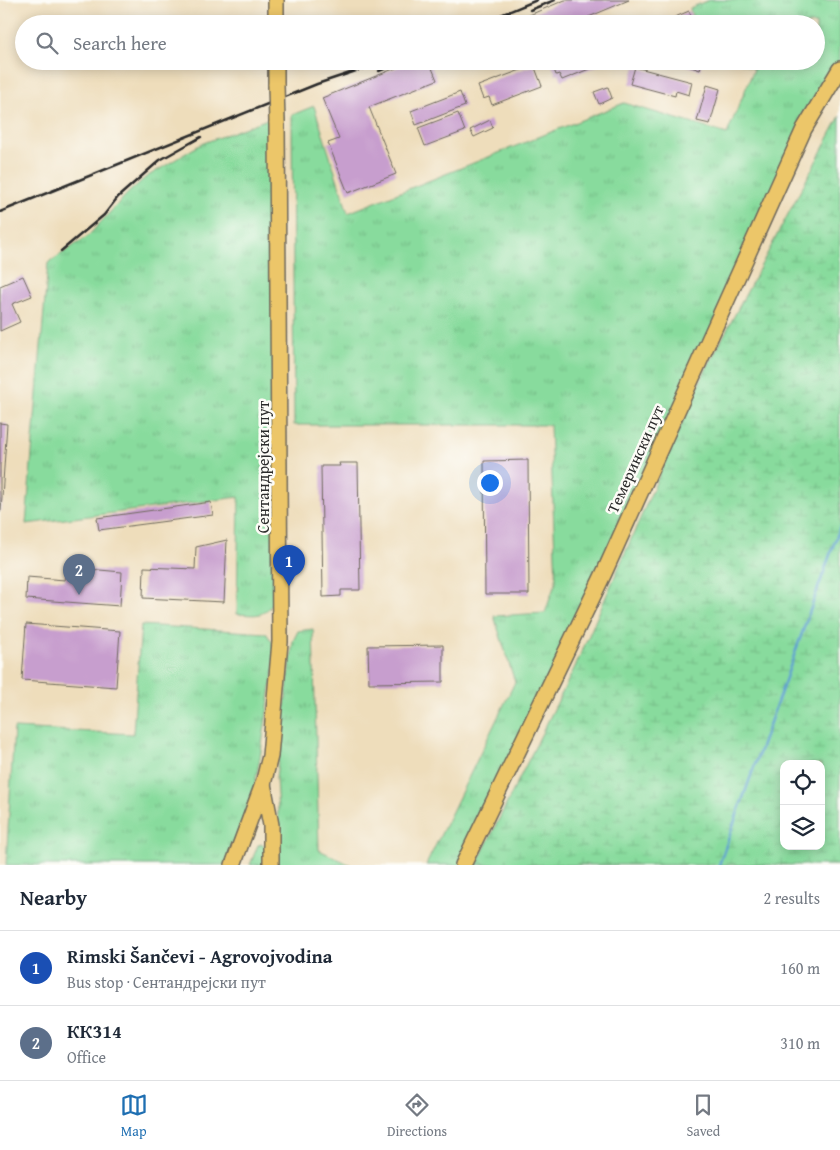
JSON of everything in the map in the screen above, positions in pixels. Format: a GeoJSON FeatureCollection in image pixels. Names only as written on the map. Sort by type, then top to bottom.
{"type":"FeatureCollection","features":[{"type":"Feature","properties":{"kind":"main road"},"geometry":{"type":"LineString","coordinates":[[276,0],[276,15]]}},
{"type":"Feature","properties":{"kind":"main road","name":"Темерински пут"},"geometry":{"type":"LineString","coordinates":[[463,865],[592,598],[804,130],[840,69]]}},
{"type":"Feature","properties":{"kind":"main road","name":"Сентандрејски пут"},"geometry":{"type":"LineString","coordinates":[[233,865],[263,784],[271,748],[281,625],[276,70]]}},
{"type":"Feature","properties":{"kind":"main road"},"geometry":{"type":"LineString","coordinates":[[263,784],[271,825],[271,865]]}},
{"type":"Feature","properties":{"kind":"green space"},"geometry":{"type":"Polygon","coordinates":[[[709,0],[840,0],[840,72],[828,91],[464,865],[426,865],[515,682],[494,616],[545,613],[556,581],[550,425],[294,425],[292,115],[314,106],[348,213],[624,103],[727,134],[754,70],[825,70],[825,15],[692,15],[690,8],[709,0]]]}},
{"type":"Feature","properties":{"kind":"green space"},"geometry":{"type":"Polygon","coordinates":[[[840,116],[840,865],[476,865],[576,665],[703,375],[840,116]]]}},
{"type":"Feature","properties":{"kind":"green space"},"geometry":{"type":"Polygon","coordinates":[[[273,117],[275,599],[264,612],[250,615],[237,614],[239,497],[26,524],[48,263],[88,236],[128,193],[145,178],[201,144],[273,117]]]}},
{"type":"Feature","properties":{"kind":"green space"},"geometry":{"type":"Polygon","coordinates":[[[141,625],[266,633],[273,643],[274,667],[254,789],[227,865],[6,865],[14,728],[133,734],[141,625]]]}},
{"type":"Feature","properties":{"kind":"green space"},"geometry":{"type":"Polygon","coordinates":[[[313,629],[319,850],[351,865],[277,865],[278,811],[276,778],[293,641],[298,631],[313,629]]]}},
{"type":"Feature","properties":{"kind":"green space"},"geometry":{"type":"Polygon","coordinates":[[[263,844],[268,849],[268,865],[250,865],[258,845],[263,844]]]}},
{"type":"Feature","properties":{"kind":"building"},"geometry":{"type":"Polygon","coordinates":[[[565,0],[629,0],[593,15],[529,15],[565,0]]]}},
{"type":"Feature","properties":{"kind":"building"},"geometry":{"type":"Polygon","coordinates":[[[689,11],[691,15],[680,15],[689,11]]]}},
{"type":"Feature","properties":{"kind":"building"},"geometry":{"type":"Polygon","coordinates":[[[391,70],[433,70],[437,80],[369,107],[396,174],[348,193],[328,143],[339,139],[322,98],[391,70]]]}},
{"type":"Feature","properties":{"kind":"building"},"geometry":{"type":"Polygon","coordinates":[[[521,70],[536,70],[542,86],[492,105],[489,97],[483,99],[478,86],[521,70]]]}},
{"type":"Feature","properties":{"kind":"building"},"geometry":{"type":"Polygon","coordinates":[[[554,70],[587,70],[562,80],[559,74],[556,75],[554,70]]]}},
{"type":"Feature","properties":{"kind":"building"},"geometry":{"type":"Polygon","coordinates":[[[634,70],[646,70],[692,82],[689,95],[676,91],[675,96],[630,84],[634,70]]]}},
{"type":"Feature","properties":{"kind":"building"},"geometry":{"type":"Polygon","coordinates":[[[707,85],[720,89],[710,124],[697,121],[707,85]]]}},
{"type":"Feature","properties":{"kind":"building"},"geometry":{"type":"Polygon","coordinates":[[[608,87],[612,98],[599,104],[594,92],[608,87]]]}},
{"type":"Feature","properties":{"kind":"building"},"geometry":{"type":"Polygon","coordinates":[[[460,92],[465,106],[416,125],[411,111],[460,92]]]}},
{"type":"Feature","properties":{"kind":"building"},"geometry":{"type":"Polygon","coordinates":[[[458,113],[465,131],[425,146],[418,128],[458,113]]]}},
{"type":"Feature","properties":{"kind":"building"},"geometry":{"type":"Polygon","coordinates":[[[490,120],[493,128],[474,137],[470,130],[490,120]]]}},
{"type":"Feature","properties":{"kind":"building"},"geometry":{"type":"Polygon","coordinates":[[[23,276],[32,296],[12,304],[20,322],[0,331],[0,286],[23,276]]]}},
{"type":"Feature","properties":{"kind":"building"},"geometry":{"type":"Polygon","coordinates":[[[0,423],[7,424],[1,511],[0,511],[0,423]]]}},
{"type":"Feature","properties":{"kind":"building"},"geometry":{"type":"Polygon","coordinates":[[[528,460],[529,594],[485,594],[484,461],[528,460]]]}},
{"type":"Feature","properties":{"kind":"building"},"geometry":{"type":"Polygon","coordinates":[[[339,463],[358,463],[360,590],[341,590],[341,596],[323,597],[321,466],[340,466],[339,463]]]}},
{"type":"Feature","properties":{"kind":"building"},"geometry":{"type":"Polygon","coordinates":[[[211,502],[213,515],[99,530],[97,518],[211,502]]]}},
{"type":"Feature","properties":{"kind":"building"},"geometry":{"type":"Polygon","coordinates":[[[227,540],[224,602],[143,598],[144,567],[195,569],[196,547],[227,540]]]}},
{"type":"Feature","properties":{"kind":"building"},"geometry":{"type":"Polygon","coordinates":[[[66,567],[122,572],[120,606],[26,599],[27,577],[65,580],[66,567]]]}},
{"type":"Feature","properties":{"kind":"building"},"geometry":{"type":"Polygon","coordinates":[[[26,624],[120,631],[116,687],[22,680],[26,624]]]}},
{"type":"Feature","properties":{"kind":"building"},"geometry":{"type":"Polygon","coordinates":[[[443,645],[443,682],[369,683],[368,646],[443,645]]]}},
{"type":"Feature","properties":{"kind":"waterway"},"geometry":{"type":"LineString","coordinates":[[719,865],[840,527]]}},
{"type":"Feature","properties":{"kind":"railway"},"geometry":{"type":"LineString","coordinates":[[501,15],[537,0]]}},
{"type":"Feature","properties":{"kind":"railway"},"geometry":{"type":"LineString","coordinates":[[530,10],[555,0]]}},
{"type":"Feature","properties":{"kind":"railway"},"geometry":{"type":"LineString","coordinates":[[0,212],[317,84],[359,70]]}},
{"type":"Feature","properties":{"kind":"railway"},"geometry":{"type":"LineString","coordinates":[[61,251],[104,215],[118,197],[160,160],[201,137]]}},
{"type":"Feature","properties":{"kind":"place","name":"Rimski Šančevi - Agrovojvodina"},"geometry":{"type":"Point","coordinates":[289,586]}},
{"type":"Feature","properties":{"kind":"place","name":"КК314"},"geometry":{"type":"Point","coordinates":[79,595]}}]}
